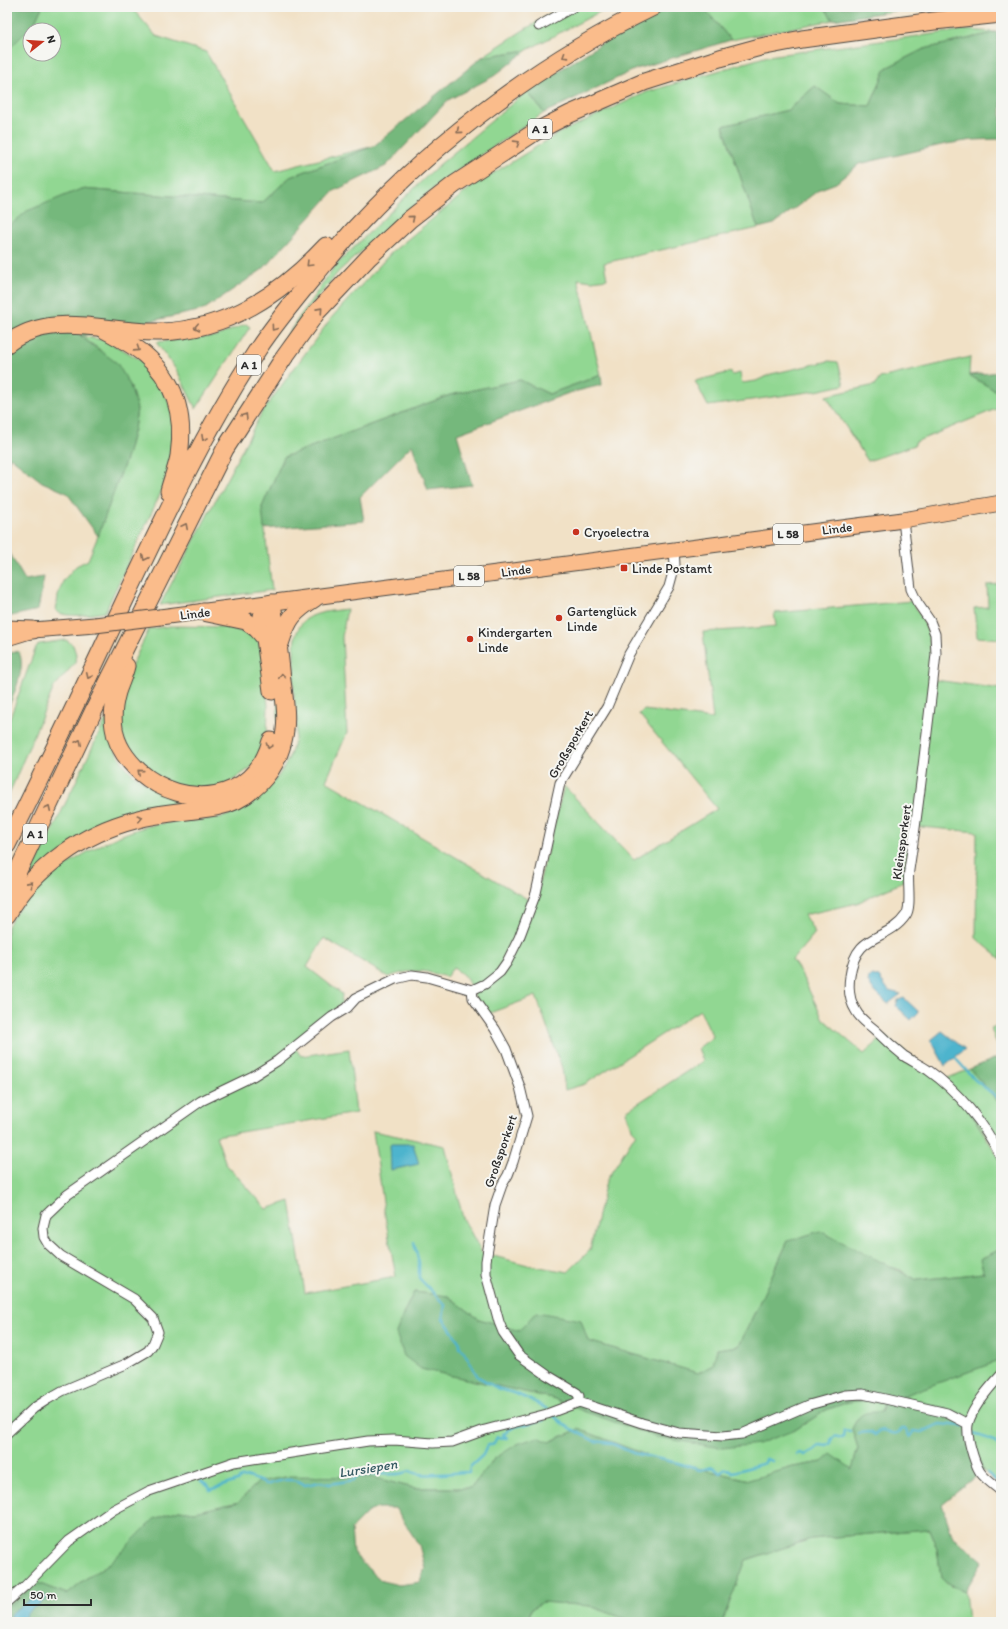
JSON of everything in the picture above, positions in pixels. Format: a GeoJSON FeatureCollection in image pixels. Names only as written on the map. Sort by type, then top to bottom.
{"type":"FeatureCollection","features":[{"type":"Feature","properties":{"kind":"highway","name":"A 1"},"geometry":{"type":"LineString","coordinates":[[7,844],[62,733],[161,523],[203,442],[230,394],[260,347],[298,295],[360,222],[431,155],[491,107],[543,70],[598,36],[653,7]]}},
{"type":"Feature","properties":{"kind":"highway","name":"A 1"},"geometry":{"type":"LineString","coordinates":[[7,894],[131,636],[225,449],[283,359],[317,312],[369,257],[410,219],[455,184],[535,132],[570,114],[644,82],[676,71],[760,47],[934,20],[1000,15]]}},
{"type":"Feature","properties":{"kind":"highway"},"geometry":{"type":"LineString","coordinates":[[7,344],[29,331],[48,326],[67,324],[104,329],[162,332],[197,327],[220,321],[239,313],[274,293],[308,265],[337,234],[360,222]]}},
{"type":"Feature","properties":{"kind":"highway"},"geometry":{"type":"LineString","coordinates":[[104,329],[143,354],[159,368],[171,388],[180,411],[181,436],[179,458],[161,523]]}},
{"type":"Feature","properties":{"kind":"highway"},"geometry":{"type":"LineString","coordinates":[[131,636],[125,669],[117,692],[113,711],[114,728],[118,742],[124,755],[134,766],[156,784],[178,792],[205,797],[228,792],[248,780],[257,771],[264,759],[273,735],[274,709],[272,643],[301,606],[315,598]]}},
{"type":"Feature","properties":{"kind":"highway"},"geometry":{"type":"LineString","coordinates":[[7,915],[27,887],[40,873],[60,857],[94,835],[115,826],[142,818],[217,807],[232,803],[255,788],[264,780],[273,768],[279,755],[284,733],[285,710],[272,643],[267,604]]}},
{"type":"Feature","properties":{"kind":"highway"},"geometry":{"type":"LineString","coordinates":[[203,612],[246,621],[272,643]]}},
{"type":"Feature","properties":{"kind":"highway"},"geometry":{"type":"LineString","coordinates":[[7,628],[33,630]]}},
{"type":"Feature","properties":{"kind":"main road","name":"Linde"},"geometry":{"type":"LineString","coordinates":[[7,638],[33,630],[95,625],[315,598],[390,586],[903,520],[1001,504]]}},
{"type":"Feature","properties":{"kind":"street"},"geometry":{"type":"LineString","coordinates":[[539,26],[573,7]]}},
{"type":"Feature","properties":{"kind":"street","name":"Kleinsporkert"},"geometry":{"type":"LineString","coordinates":[[903,520],[911,589],[917,602],[930,622],[935,634],[936,654],[921,790],[908,879],[909,906],[907,914],[896,925],[868,941],[860,948],[855,956],[850,976],[850,999],[856,1012],[863,1020],[903,1055],[941,1080],[970,1109],[1001,1157]]}},
{"type":"Feature","properties":{"kind":"street","name":"Großsporkert"},"geometry":{"type":"LineString","coordinates":[[579,1402],[579,1396],[577,1393],[547,1375],[519,1355],[503,1332],[495,1309],[485,1268],[489,1238],[495,1205],[502,1185],[509,1172],[527,1116],[520,1087],[506,1049],[473,998],[472,990],[485,984],[500,972],[507,962],[519,938],[536,893],[560,783],[607,707],[630,654],[669,587],[675,565],[674,549]]}},
{"type":"Feature","properties":{"kind":"street"},"geometry":{"type":"LineString","coordinates":[[7,1433],[34,1408],[53,1397],[126,1364],[148,1351],[158,1332],[154,1318],[134,1299],[71,1262],[51,1248],[44,1237],[43,1228],[46,1215],[67,1195],[201,1101],[253,1076],[278,1061],[332,1017],[347,1008],[356,998],[395,980],[412,975],[427,977],[472,990]]}},
{"type":"Feature","properties":{"kind":"street"},"geometry":{"type":"LineString","coordinates":[[1001,1375],[975,1409],[968,1424],[969,1442],[980,1472],[987,1480],[1001,1491]]}},
{"type":"Feature","properties":{"kind":"street"},"geometry":{"type":"LineString","coordinates":[[7,1602],[19,1592],[60,1549],[78,1534],[119,1507],[149,1491],[227,1464],[293,1452],[368,1441],[394,1440],[433,1443],[452,1442],[485,1430],[547,1414],[579,1402],[662,1429],[699,1435],[723,1436],[742,1434],[809,1405],[845,1395],[856,1394],[870,1395],[947,1413],[968,1424]]}},
{"type":"Feature","properties":{"kind":"green space"},"geometry":{"type":"Polygon","coordinates":[[[7,7],[42,7],[35,22],[22,22],[22,36],[7,51],[7,7]]]}},
{"type":"Feature","properties":{"kind":"green space"},"geometry":{"type":"Polygon","coordinates":[[[42,7],[131,7],[156,36],[206,52],[275,171],[374,146],[290,177],[262,203],[81,189],[7,228],[7,51],[22,36],[22,62],[62,62],[62,22],[35,22],[42,7]]]}},
{"type":"Feature","properties":{"kind":"green space"},"geometry":{"type":"Polygon","coordinates":[[[563,7],[609,7],[527,50],[482,57],[522,31],[563,7]]]}},
{"type":"Feature","properties":{"kind":"green space"},"geometry":{"type":"Polygon","coordinates":[[[671,7],[703,7],[731,40],[636,69],[544,113],[527,91],[618,33],[671,7]]]}},
{"type":"Feature","properties":{"kind":"green space"},"geometry":{"type":"Polygon","coordinates":[[[703,7],[824,7],[833,20],[731,40],[703,7]]]}},
{"type":"Feature","properties":{"kind":"green space"},"geometry":{"type":"Polygon","coordinates":[[[824,7],[886,7],[881,13],[833,20],[824,7]]]}},
{"type":"Feature","properties":{"kind":"green space"},"geometry":{"type":"Polygon","coordinates":[[[886,7],[921,7],[881,13],[886,7]]]}},
{"type":"Feature","properties":{"kind":"green space"},"geometry":{"type":"Polygon","coordinates":[[[964,30],[997,32],[924,49],[886,68],[870,106],[840,104],[815,86],[788,110],[723,126],[758,228],[604,263],[607,279],[592,281],[578,279],[601,375],[549,394],[520,380],[450,395],[284,457],[262,507],[272,590],[160,605],[262,412],[332,317],[392,252],[474,185],[559,133],[647,92],[768,56],[964,30]]]}},
{"type":"Feature","properties":{"kind":"green space"},"geometry":{"type":"Polygon","coordinates":[[[997,32],[1001,82],[1001,139],[973,140],[946,144],[859,164],[836,183],[820,189],[774,224],[758,228],[723,126],[788,110],[815,86],[840,104],[870,106],[886,68],[924,49],[997,32]]]}},
{"type":"Feature","properties":{"kind":"green space"},"geometry":{"type":"Polygon","coordinates":[[[527,50],[494,76],[448,100],[386,166],[334,191],[263,269],[203,310],[80,336],[117,363],[130,385],[137,409],[134,429],[127,456],[98,536],[67,493],[42,482],[10,457],[7,467],[7,228],[27,211],[81,189],[262,203],[290,177],[374,146],[482,57],[527,50]]]}},
{"type":"Feature","properties":{"kind":"green space"},"geometry":{"type":"Polygon","coordinates":[[[527,91],[544,113],[442,181],[339,271],[282,342],[334,267],[432,171],[527,91]]]}},
{"type":"Feature","properties":{"kind":"green space"},"geometry":{"type":"Polygon","coordinates":[[[246,324],[250,327],[196,409],[177,371],[156,342],[217,336],[246,324]]]}},
{"type":"Feature","properties":{"kind":"green space"},"geometry":{"type":"Polygon","coordinates":[[[80,336],[103,340],[144,362],[158,378],[175,417],[170,462],[163,488],[105,612],[87,615],[66,615],[56,611],[58,596],[63,581],[76,566],[88,560],[127,456],[134,429],[137,409],[130,385],[99,349],[80,336]]]}},
{"type":"Feature","properties":{"kind":"green space"},"geometry":{"type":"Polygon","coordinates":[[[970,357],[969,375],[1001,394],[1001,407],[915,442],[915,445],[868,461],[826,396],[875,385],[880,378],[970,357]]]}},
{"type":"Feature","properties":{"kind":"green space"},"geometry":{"type":"Polygon","coordinates":[[[829,361],[838,362],[844,385],[816,391],[708,406],[695,381],[731,372],[732,375],[740,373],[742,383],[756,381],[771,374],[829,361]]]}},
{"type":"Feature","properties":{"kind":"green space"},"geometry":{"type":"Polygon","coordinates":[[[1001,372],[1001,394],[969,375],[1001,372]]]}},
{"type":"Feature","properties":{"kind":"green space"},"geometry":{"type":"Polygon","coordinates":[[[601,375],[602,385],[569,393],[457,434],[472,485],[428,490],[412,445],[360,497],[364,521],[264,529],[262,507],[284,457],[450,395],[520,380],[549,394],[601,375]]]}},
{"type":"Feature","properties":{"kind":"green space"},"geometry":{"type":"Polygon","coordinates":[[[7,549],[25,580],[44,577],[38,610],[7,617],[7,549]]]}},
{"type":"Feature","properties":{"kind":"green space"},"geometry":{"type":"Polygon","coordinates":[[[1001,584],[1001,639],[977,637],[974,608],[988,607],[987,585],[1001,584]]]}},
{"type":"Feature","properties":{"kind":"green space"},"geometry":{"type":"Polygon","coordinates":[[[912,601],[924,622],[929,638],[930,655],[928,679],[1001,689],[1001,959],[976,938],[977,832],[910,826],[903,882],[857,903],[804,915],[815,933],[792,960],[799,970],[823,1019],[864,1054],[884,1036],[943,1080],[970,1069],[999,1103],[1001,1102],[1001,1155],[968,1109],[1001,1163],[1001,1249],[980,1259],[984,1273],[917,1280],[898,1269],[788,1241],[739,1346],[717,1349],[713,1365],[698,1373],[588,1341],[519,1331],[479,1319],[448,1296],[414,1292],[396,1333],[421,1369],[552,1398],[586,1412],[795,1430],[826,1410],[848,1402],[872,1400],[884,1403],[881,1412],[857,1419],[852,1429],[858,1448],[852,1469],[822,1462],[793,1467],[749,1480],[654,1458],[579,1429],[549,1442],[494,1459],[471,1488],[414,1488],[371,1477],[258,1482],[239,1502],[195,1512],[179,1510],[153,1520],[110,1563],[84,1580],[67,1594],[37,1583],[17,1601],[7,1606],[7,928],[18,910],[33,893],[72,861],[117,837],[138,829],[158,824],[213,819],[225,816],[237,812],[263,794],[283,769],[295,740],[297,714],[294,698],[294,648],[298,630],[304,621],[314,615],[347,609],[342,637],[347,733],[326,781],[534,903],[564,786],[634,860],[717,809],[639,714],[644,710],[713,719],[703,632],[776,626],[774,613],[912,601]],[[324,938],[307,967],[342,994],[341,1004],[293,1045],[301,1056],[349,1049],[356,1113],[216,1136],[226,1164],[267,1209],[290,1201],[305,1293],[396,1277],[385,1216],[373,1131],[445,1146],[463,1218],[482,1253],[528,1265],[568,1272],[590,1250],[606,1181],[636,1133],[632,1129],[626,1111],[703,1061],[698,1048],[713,1037],[700,1010],[585,1084],[565,1090],[562,1068],[536,996],[487,1014],[481,1007],[467,980],[453,968],[446,977],[430,972],[411,971],[388,977],[324,938]]]}},
{"type":"Feature","properties":{"kind":"green space"},"geometry":{"type":"Polygon","coordinates":[[[267,620],[271,620],[282,722],[279,741],[275,753],[270,765],[262,775],[249,787],[234,796],[218,802],[147,813],[115,822],[87,836],[62,852],[27,883],[108,715],[113,743],[122,762],[137,777],[148,785],[161,791],[187,800],[210,801],[234,793],[254,779],[269,759],[277,734],[278,718],[276,685],[267,620]]]}},
{"type":"Feature","properties":{"kind":"green space"},"geometry":{"type":"Polygon","coordinates":[[[171,626],[228,627],[245,633],[251,629],[262,649],[268,706],[267,737],[256,764],[219,790],[165,784],[125,747],[119,732],[124,682],[149,629],[171,626]]]}},
{"type":"Feature","properties":{"kind":"green space"},"geometry":{"type":"Polygon","coordinates":[[[66,640],[73,645],[76,654],[75,663],[54,687],[7,799],[7,726],[36,647],[39,644],[66,640]]]}},
{"type":"Feature","properties":{"kind":"green space"},"geometry":{"type":"Polygon","coordinates":[[[18,651],[21,657],[20,672],[16,689],[7,711],[7,654],[18,651]]]}},
{"type":"Feature","properties":{"kind":"green space"},"geometry":{"type":"Polygon","coordinates":[[[1001,1024],[1001,1056],[991,1028],[1001,1024]]]}},
{"type":"Feature","properties":{"kind":"green space"},"geometry":{"type":"Polygon","coordinates":[[[1001,1056],[1001,1102],[999,1103],[970,1069],[1001,1056]]]}},
{"type":"Feature","properties":{"kind":"green space"},"geometry":{"type":"Polygon","coordinates":[[[820,1231],[917,1280],[984,1273],[980,1259],[1001,1249],[1001,1360],[902,1396],[963,1414],[971,1425],[978,1457],[983,1471],[942,1504],[953,1538],[983,1561],[965,1591],[949,1584],[941,1577],[937,1549],[929,1529],[811,1539],[746,1560],[722,1622],[634,1622],[590,1606],[543,1602],[531,1609],[528,1622],[7,1622],[7,1606],[17,1601],[37,1583],[67,1594],[84,1580],[110,1563],[154,1519],[179,1510],[195,1512],[239,1502],[258,1482],[290,1476],[371,1477],[414,1488],[471,1488],[494,1459],[517,1444],[538,1437],[549,1442],[579,1429],[654,1458],[749,1480],[793,1467],[822,1462],[831,1454],[852,1469],[858,1448],[852,1429],[860,1416],[863,1414],[870,1412],[881,1412],[884,1403],[872,1400],[848,1402],[826,1410],[795,1430],[758,1444],[722,1448],[657,1437],[586,1412],[552,1398],[421,1369],[404,1356],[396,1333],[414,1292],[448,1296],[479,1319],[519,1331],[536,1312],[581,1320],[588,1341],[698,1373],[713,1365],[717,1349],[739,1346],[788,1241],[820,1231]],[[378,1508],[368,1512],[351,1529],[353,1552],[363,1564],[382,1581],[399,1585],[420,1582],[425,1568],[419,1545],[395,1508],[378,1508]]]}},
{"type":"Feature","properties":{"kind":"green space"},"geometry":{"type":"Polygon","coordinates":[[[1001,1360],[1001,1485],[990,1477],[901,1396],[1001,1360]]]}},
{"type":"Feature","properties":{"kind":"green space"},"geometry":{"type":"Polygon","coordinates":[[[929,1529],[937,1549],[941,1577],[950,1585],[965,1591],[968,1622],[722,1622],[746,1560],[811,1539],[929,1529]]]}},
{"type":"Feature","properties":{"kind":"green space"},"geometry":{"type":"Polygon","coordinates":[[[543,1602],[590,1606],[634,1622],[528,1622],[531,1609],[543,1602]]]}},
{"type":"Feature","properties":{"kind":"water"},"geometry":{"type":"Polygon","coordinates":[[[872,975],[879,977],[889,991],[901,994],[888,1004],[876,993],[868,982],[869,977],[872,975]]]}},
{"type":"Feature","properties":{"kind":"water"},"geometry":{"type":"Polygon","coordinates":[[[904,998],[919,1012],[911,1020],[896,1006],[898,1000],[904,998]]]}},
{"type":"Feature","properties":{"kind":"water"},"geometry":{"type":"Polygon","coordinates":[[[942,1031],[965,1049],[945,1066],[931,1040],[942,1031]]]}},
{"type":"Feature","properties":{"kind":"water"},"geometry":{"type":"Polygon","coordinates":[[[390,1144],[413,1144],[419,1164],[391,1170],[390,1144]]]}},
{"type":"Feature","properties":{"kind":"water"},"geometry":{"type":"Polygon","coordinates":[[[40,1595],[47,1597],[29,1611],[21,1620],[11,1622],[10,1615],[13,1612],[40,1595]]]}},
{"type":"Feature","properties":{"kind":"waterway"},"geometry":{"type":"LineString","coordinates":[[955,1058],[975,1080],[1001,1100]]}},
{"type":"Feature","properties":{"kind":"waterway"},"geometry":{"type":"LineString","coordinates":[[414,1243],[419,1263],[419,1278],[445,1305],[443,1318],[460,1343],[460,1348],[463,1350],[478,1377],[497,1388],[524,1397],[547,1409]]}},
{"type":"Feature","properties":{"kind":"waterway","name":"Lursiepen"},"geometry":{"type":"LineString","coordinates":[[554,1416],[563,1424],[594,1441],[611,1443],[633,1453],[678,1463],[700,1470],[713,1467],[720,1473],[725,1469],[733,1472],[765,1463],[766,1459],[772,1461]]}},
{"type":"Feature","properties":{"kind":"waterway","name":"Lursiepen"},"geometry":{"type":"LineString","coordinates":[[201,1481],[209,1487],[210,1490],[237,1481],[241,1478],[249,1477],[266,1485],[286,1480],[301,1482],[305,1485],[320,1482],[330,1484],[354,1480],[355,1477],[367,1475],[397,1474],[410,1471],[421,1474],[469,1472],[470,1467],[483,1455],[487,1446],[494,1443],[497,1437],[507,1438],[503,1434],[507,1432],[508,1429],[543,1420]]}},
{"type":"Feature","properties":{"kind":"waterway","name":"Lursiepen"},"geometry":{"type":"LineString","coordinates":[[858,1433],[870,1432],[875,1435],[879,1431],[883,1430],[896,1433],[902,1429],[905,1429],[910,1437],[913,1431],[922,1432],[940,1424],[963,1426]]}},
{"type":"Feature","properties":{"kind":"waterway","name":"Lursiepen"},"geometry":{"type":"LineString","coordinates":[[797,1454],[801,1453],[805,1455],[820,1445],[827,1446],[835,1437],[843,1437],[844,1430],[850,1431]]}},
{"type":"Feature","properties":{"kind":"waterway","name":"Lursiepen"},"geometry":{"type":"LineString","coordinates":[[974,1434],[990,1440],[1001,1448]]}},
{"type":"Feature","properties":{"kind":"waterway"},"geometry":{"type":"LineString","coordinates":[[987,1473],[1001,1485]]}},
{"type":"Feature","properties":{"kind":"place","name":"Cryoelectra"},"geometry":{"type":"Point","coordinates":[576,532]}},
{"type":"Feature","properties":{"kind":"place","name":"Linde Postamt"},"geometry":{"type":"Point","coordinates":[624,568]}},
{"type":"Feature","properties":{"kind":"place","name":"Gartenglück Linde"},"geometry":{"type":"Point","coordinates":[559,618]}},
{"type":"Feature","properties":{"kind":"place","name":"Kindergarten Linde"},"geometry":{"type":"Point","coordinates":[470,639]}}]}
